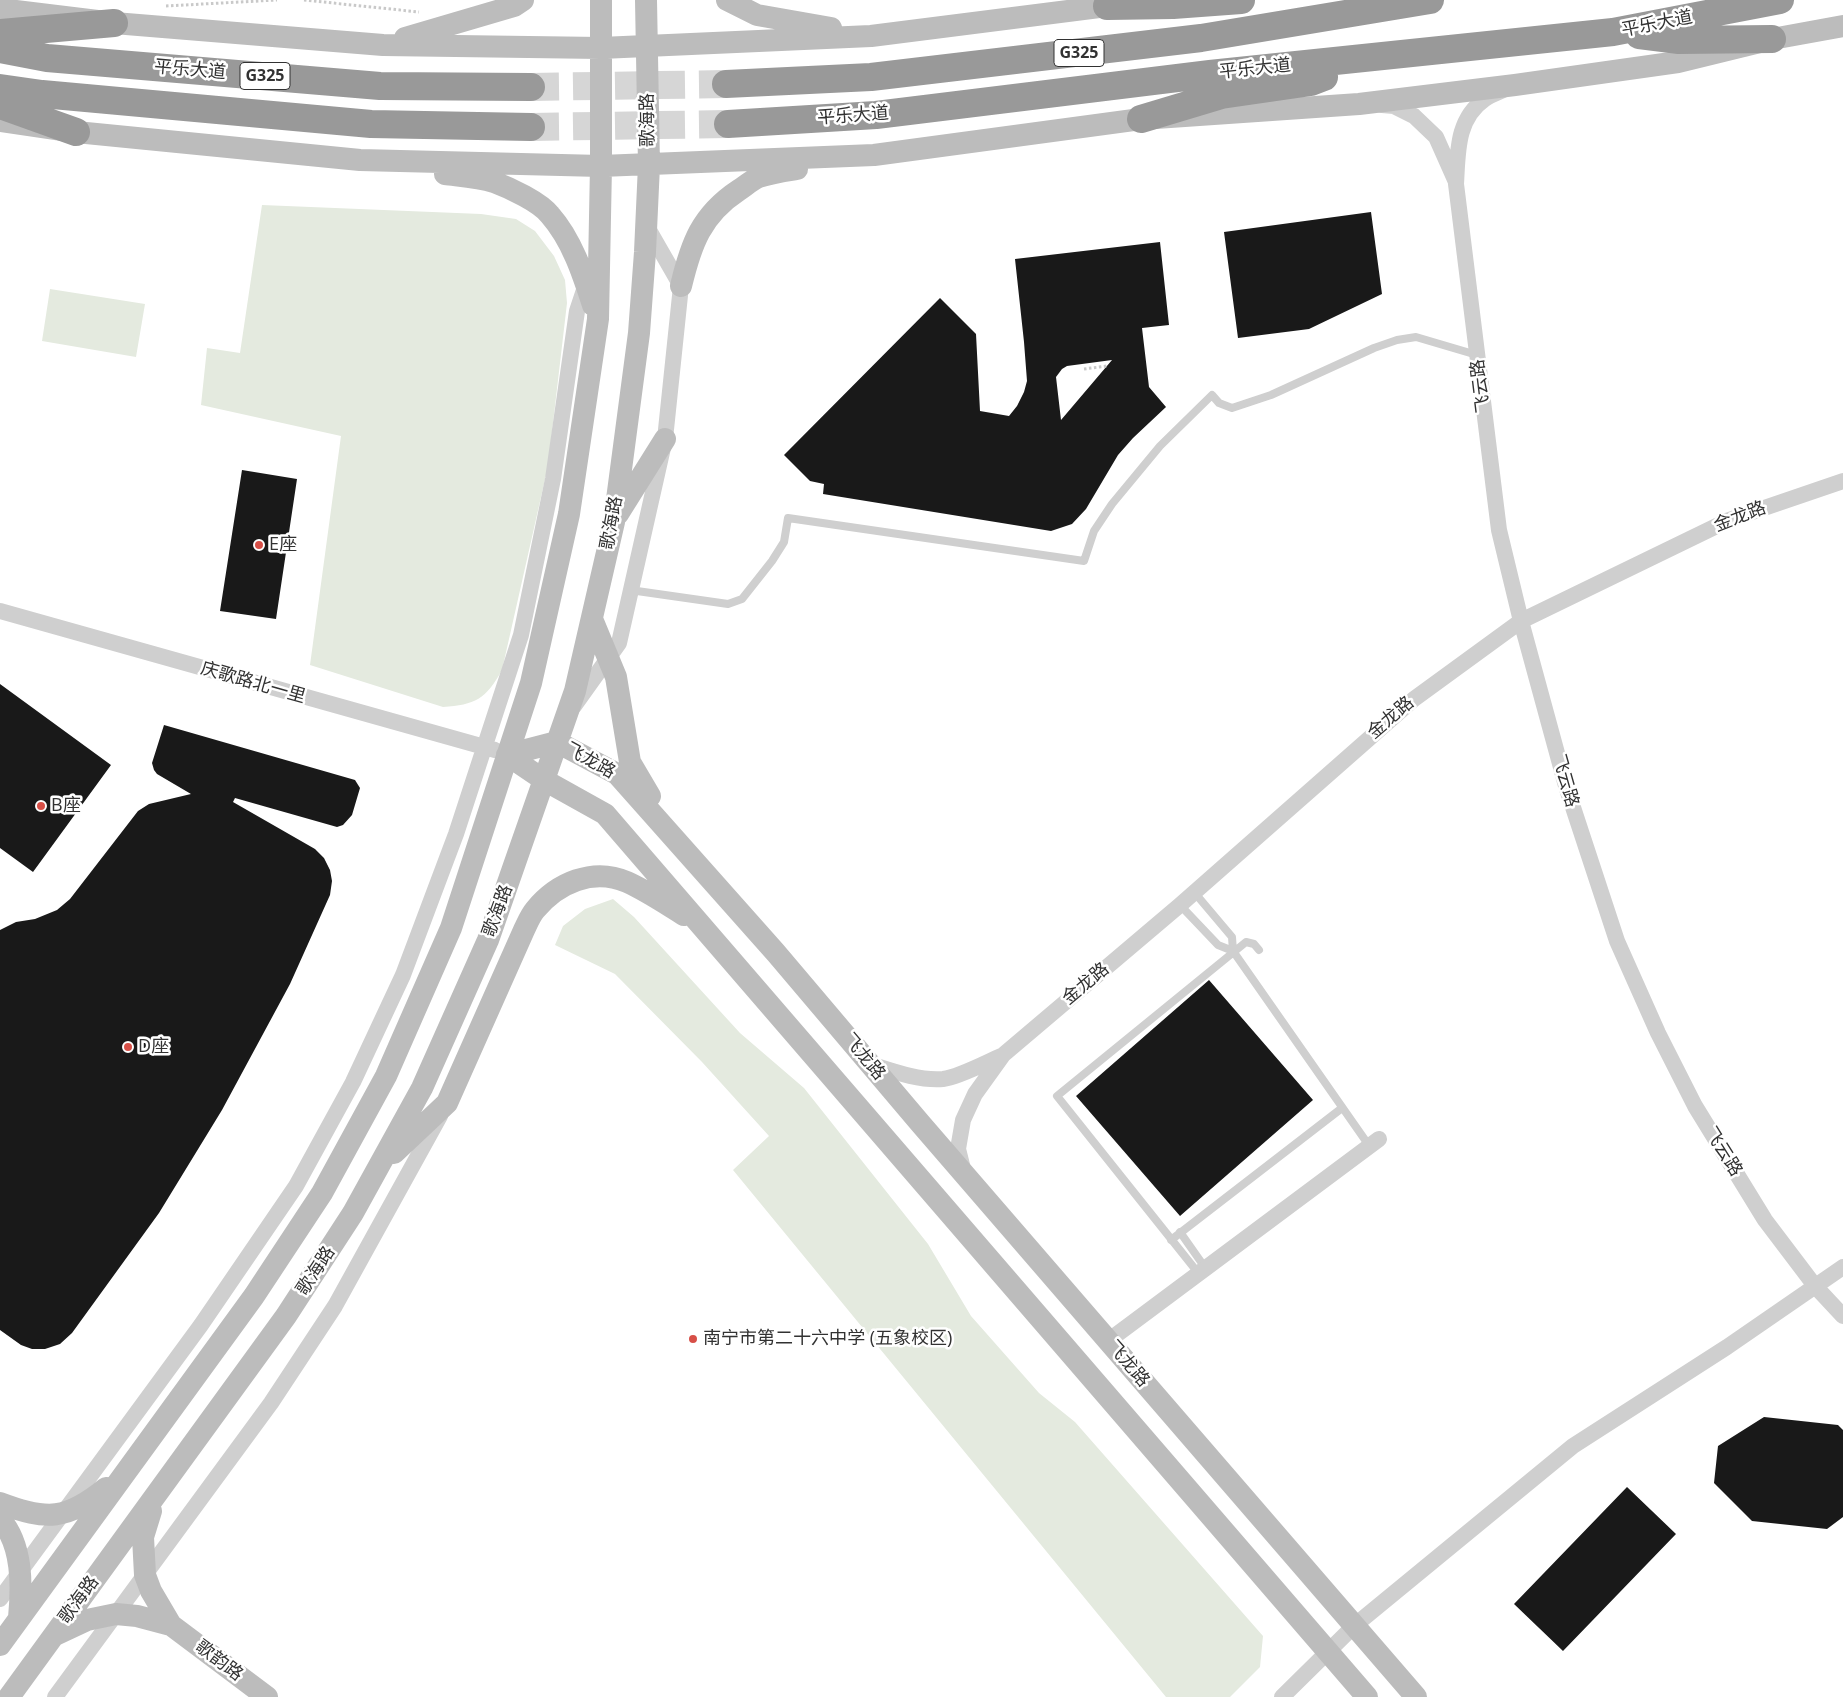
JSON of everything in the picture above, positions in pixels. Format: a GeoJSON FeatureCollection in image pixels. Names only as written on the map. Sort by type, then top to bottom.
{"type":"FeatureCollection","features":[{"type":"Feature","properties":{"kind":"highway"},"geometry":{"type":"LineString","coordinates":[[1107,6],[1173,5],[1241,0]]}},
{"type":"Feature","properties":{"kind":"highway","name":"G325"},"geometry":{"type":"LineString","coordinates":[[726,84],[871,77],[1162,43],[1430,0]]}},
{"type":"Feature","properties":{"kind":"highway","name":"平乐大道"},"geometry":{"type":"LineString","coordinates":[[728,124],[876,115],[1210,74],[1613,32],[1780,0]]}},
{"type":"Feature","properties":{"kind":"highway"},"geometry":{"type":"LineString","coordinates":[[0,32],[114,23]]}},
{"type":"Feature","properties":{"kind":"highway"},"geometry":{"type":"LineString","coordinates":[[1613,32],[1679,40],[1772,39]]}},
{"type":"Feature","properties":{"kind":"highway","name":"平乐大道"},"geometry":{"type":"LineString","coordinates":[[0,49],[47,58],[380,86],[531,88]]}},
{"type":"Feature","properties":{"kind":"highway"},"geometry":{"type":"LineString","coordinates":[[1141,119],[1221,95],[1311,82],[1395,54]]}},
{"type":"Feature","properties":{"kind":"highway"},"geometry":{"type":"LineString","coordinates":[[0,88],[42,94],[371,124],[531,127]]}},
{"type":"Feature","properties":{"kind":"highway"},"geometry":{"type":"LineString","coordinates":[[0,105],[76,132]]}},
{"type":"Feature","properties":{"kind":"main road"},"geometry":{"type":"LineString","coordinates":[[383,45],[514,6],[523,0]]}},
{"type":"Feature","properties":{"kind":"main road"},"geometry":{"type":"LineString","coordinates":[[0,1645],[254,1296],[322,1193],[386,1076],[451,928],[531,683],[569,514],[598,319],[601,166],[601,0]]}},
{"type":"Feature","properties":{"kind":"main road","name":"歌海路"},"geometry":{"type":"LineString","coordinates":[[9,1697],[286,1316],[354,1213],[422,1088],[488,940],[575,691],[614,522],[639,333],[646,225],[649,165],[646,0]]}},
{"type":"Feature","properties":{"kind":"main road"},"geometry":{"type":"LineString","coordinates":[[726,0],[757,15],[871,36]]}},
{"type":"Feature","properties":{"kind":"main road"},"geometry":{"type":"LineString","coordinates":[[0,9],[114,23],[383,45],[601,48],[871,36],[1107,6],[1136,0]]}},
{"type":"Feature","properties":{"kind":"main road"},"geometry":{"type":"LineString","coordinates":[[360,160],[601,166],[874,155],[1141,119],[1359,104],[1515,84],[1678,62],[1772,39],[1843,26]]}},
{"type":"Feature","properties":{"kind":"main road"},"geometry":{"type":"LineString","coordinates":[[0,120],[76,132],[360,160],[493,182],[522,194],[550,214],[566,239],[581,269],[598,319]]}},
{"type":"Feature","properties":{"kind":"main road"},"geometry":{"type":"LineString","coordinates":[[681,286],[688,255],[696,235],[710,213],[729,196],[759,177],[854,156]]}},
{"type":"Feature","properties":{"kind":"main road"},"geometry":{"type":"LineString","coordinates":[[614,522],[664,438]]}},
{"type":"Feature","properties":{"kind":"main road"},"geometry":{"type":"LineString","coordinates":[[592,619],[616,677],[630,762],[679,844]]}},
{"type":"Feature","properties":{"kind":"main road","name":"飞龙路"},"geometry":{"type":"LineString","coordinates":[[507,755],[557,742],[617,774],[776,953],[964,1174],[1416,1697]]}},
{"type":"Feature","properties":{"kind":"main road","name":"飞龙路"},"geometry":{"type":"LineString","coordinates":[[507,755],[544,780],[605,814],[1367,1697]]}},
{"type":"Feature","properties":{"kind":"main road"},"geometry":{"type":"LineString","coordinates":[[378,1167],[447,1103],[524,930],[534,911],[550,894],[578,878],[600,876],[626,882],[700,924]]}},
{"type":"Feature","properties":{"kind":"main road"},"geometry":{"type":"LineString","coordinates":[[0,1503],[16,1510],[38,1514],[62,1514],[86,1504],[125,1474]]}},
{"type":"Feature","properties":{"kind":"main road"},"geometry":{"type":"LineString","coordinates":[[155,1497],[143,1537],[145,1574],[151,1591],[170,1625]]}},
{"type":"Feature","properties":{"kind":"main road"},"geometry":{"type":"LineString","coordinates":[[0,1519],[6,1525],[14,1544],[20,1572],[19,1618]]}},
{"type":"Feature","properties":{"kind":"main road"},"geometry":{"type":"LineString","coordinates":[[52,1636],[86,1620],[116,1614],[136,1616],[170,1625]]}},
{"type":"Feature","properties":{"kind":"main road","name":"歌韵路"},"geometry":{"type":"LineString","coordinates":[[170,1625],[267,1697]]}},
{"type":"Feature","properties":{"kind":"street","name":"飞云路"},"geometry":{"type":"LineString","coordinates":[[1515,84],[1485,99],[1471,113],[1459,135],[1456,184],[1499,530],[1521,621],[1566,786],[1617,941],[1658,1033],[1695,1106],[1765,1220],[1815,1286],[1843,1316]]}},
{"type":"Feature","properties":{"kind":"street","name":"飞云路"},"geometry":{"type":"LineString","coordinates":[[1359,104],[1394,106],[1414,116],[1436,138],[1456,184]]}},
{"type":"Feature","properties":{"kind":"street"},"geometry":{"type":"LineString","coordinates":[[565,720],[619,642],[664,438],[681,286],[646,225]]}},
{"type":"Feature","properties":{"kind":"street"},"geometry":{"type":"LineString","coordinates":[[0,1599],[201,1325],[296,1186],[353,1082],[403,975],[456,834],[521,635],[553,479],[577,312],[600,244]]}},
{"type":"Feature","properties":{"kind":"street","name":"金龙路"},"geometry":{"type":"LineString","coordinates":[[964,1174],[958,1150],[963,1120],[975,1094],[1003,1055],[1180,905],[1414,698],[1521,621],[1729,520],[1843,481]]}},
{"type":"Feature","properties":{"kind":"street","name":"庆歌路北一里"},"geometry":{"type":"LineString","coordinates":[[0,611],[485,747],[507,755]]}},
{"type":"Feature","properties":{"kind":"street","name":"金龙路"},"geometry":{"type":"LineString","coordinates":[[870,1064],[911,1076],[943,1079],[1003,1055]]}},
{"type":"Feature","properties":{"kind":"street"},"geometry":{"type":"LineString","coordinates":[[55,1697],[272,1404],[330,1314],[447,1103]]}},
{"type":"Feature","properties":{"kind":"street"},"geometry":{"type":"LineString","coordinates":[[1108,1340],[1374,1143]]}},
{"type":"Feature","properties":{"kind":"street"},"geometry":{"type":"LineString","coordinates":[[1282,1697],[1354,1626],[1573,1446],[1727,1347],[1843,1267]]}},
{"type":"Feature","properties":{"kind":"lane"},"geometry":{"type":"LineString","coordinates":[[630,590],[728,604],[742,599],[772,561],[784,542],[788,518],[1084,561],[1094,531],[1112,504],[1160,446],[1212,395],[1219,403],[1232,408],[1271,395],[1374,348],[1397,340],[1416,338],[1477,355]]}},
{"type":"Feature","properties":{"kind":"lane"},"geometry":{"type":"LineString","coordinates":[[1194,892],[1232,937],[1233,951],[1342,1108],[1374,1143]]}},
{"type":"Feature","properties":{"kind":"lane"},"geometry":{"type":"LineString","coordinates":[[1180,905],[1218,945],[1233,951]]}},
{"type":"Feature","properties":{"kind":"lane"},"geometry":{"type":"LineString","coordinates":[[1202,1271],[1171,1240],[1057,1096],[1233,951],[1246,942],[1254,944],[1259,950]]}},
{"type":"Feature","properties":{"kind":"lane"},"geometry":{"type":"LineString","coordinates":[[1171,1240],[1342,1108]]}},
{"type":"Feature","properties":{"kind":"lane"},"geometry":{"type":"LineString","coordinates":[[1180,1232],[1202,1271]]}},
{"type":"Feature","properties":{"kind":"path"},"geometry":{"type":"LineString","coordinates":[[304,0],[427,13]]}},
{"type":"Feature","properties":{"kind":"path"},"geometry":{"type":"LineString","coordinates":[[1084,369],[1107,366]]}},
{"type":"Feature","properties":{"kind":"shaded area"},"geometry":{"type":"Polygon","coordinates":[[[262,205],[481,214],[516,219],[535,231],[554,256],[565,280],[567,303],[548,466],[502,670],[491,688],[472,702],[443,707],[310,665],[341,436],[201,405],[207,348],[240,353],[262,205]]]}},
{"type":"Feature","properties":{"kind":"shaded area"},"geometry":{"type":"Polygon","coordinates":[[[50,289],[145,304],[136,357],[42,341],[50,289]]]}},
{"type":"Feature","properties":{"kind":"shaded area"},"geometry":{"type":"Polygon","coordinates":[[[613,899],[634,917],[740,1033],[804,1088],[928,1244],[971,1316],[1039,1393],[1075,1422],[1263,1636],[1260,1667],[1230,1697],[1166,1697],[733,1170],[769,1136],[702,1062],[615,974],[555,945],[563,926],[585,909],[613,899]]]}},
{"type":"Feature","properties":{"kind":"building"},"geometry":{"type":"Polygon","coordinates":[[[1371,212],[1382,294],[1309,329],[1238,338],[1224,232],[1371,212]]]}},
{"type":"Feature","properties":{"kind":"building"},"geometry":{"type":"Polygon","coordinates":[[[1160,242],[1169,325],[1142,328],[1149,387],[1166,407],[1118,455],[1086,509],[1072,524],[1051,531],[823,494],[824,484],[810,481],[784,455],[940,298],[976,334],[980,411],[1009,416],[1017,406],[1027,381],[1015,259],[1160,242]],[[1112,360],[1067,366],[1062,369],[1056,377],[1061,420],[1112,360]]]}},
{"type":"Feature","properties":{"kind":"building","name":"E座"},"geometry":{"type":"Polygon","coordinates":[[[242,470],[297,479],[276,619],[220,611],[242,470]]]}},
{"type":"Feature","properties":{"kind":"building","name":"B座"},"geometry":{"type":"Polygon","coordinates":[[[0,684],[111,765],[33,872],[0,848],[0,684]]]}},
{"type":"Feature","properties":{"kind":"building","name":"D座"},"geometry":{"type":"Polygon","coordinates":[[[164,725],[355,780],[360,788],[352,815],[343,825],[337,827],[235,798],[233,802],[315,849],[324,858],[330,870],[332,881],[330,895],[290,984],[222,1110],[159,1213],[72,1333],[60,1344],[45,1349],[32,1349],[21,1345],[0,1330],[0,930],[16,922],[35,919],[57,910],[70,899],[138,811],[149,804],[191,794],[157,774],[154,770],[152,763],[164,725]]]}},
{"type":"Feature","properties":{"kind":"building"},"geometry":{"type":"Polygon","coordinates":[[[1209,980],[1313,1100],[1180,1216],[1076,1096],[1209,980]]]}},
{"type":"Feature","properties":{"kind":"building"},"geometry":{"type":"Polygon","coordinates":[[[1764,1417],[1838,1425],[1843,1430],[1843,1517],[1827,1529],[1752,1521],[1714,1483],[1718,1446],[1764,1417]]]}},
{"type":"Feature","properties":{"kind":"building"},"geometry":{"type":"Polygon","coordinates":[[[1627,1487],[1676,1534],[1563,1651],[1514,1604],[1627,1487]]]}},
{"type":"Feature","properties":{"kind":"tunnel"},"geometry":{"type":"LineString","coordinates":[[531,87],[726,84]]}},
{"type":"Feature","properties":{"kind":"tunnel"},"geometry":{"type":"LineString","coordinates":[[531,127],[728,124]]}},
{"type":"Feature","properties":{"kind":"place","name":"E座"},"geometry":{"type":"Point","coordinates":[259,545]}},
{"type":"Feature","properties":{"kind":"place","name":"B座"},"geometry":{"type":"Point","coordinates":[41,806]}},
{"type":"Feature","properties":{"kind":"place","name":"D座"},"geometry":{"type":"Point","coordinates":[128,1047]}},
{"type":"Feature","properties":{"kind":"place","name":"南宁市第二十六中学 (五象校区)"},"geometry":{"type":"Point","coordinates":[693,1339]}}]}
